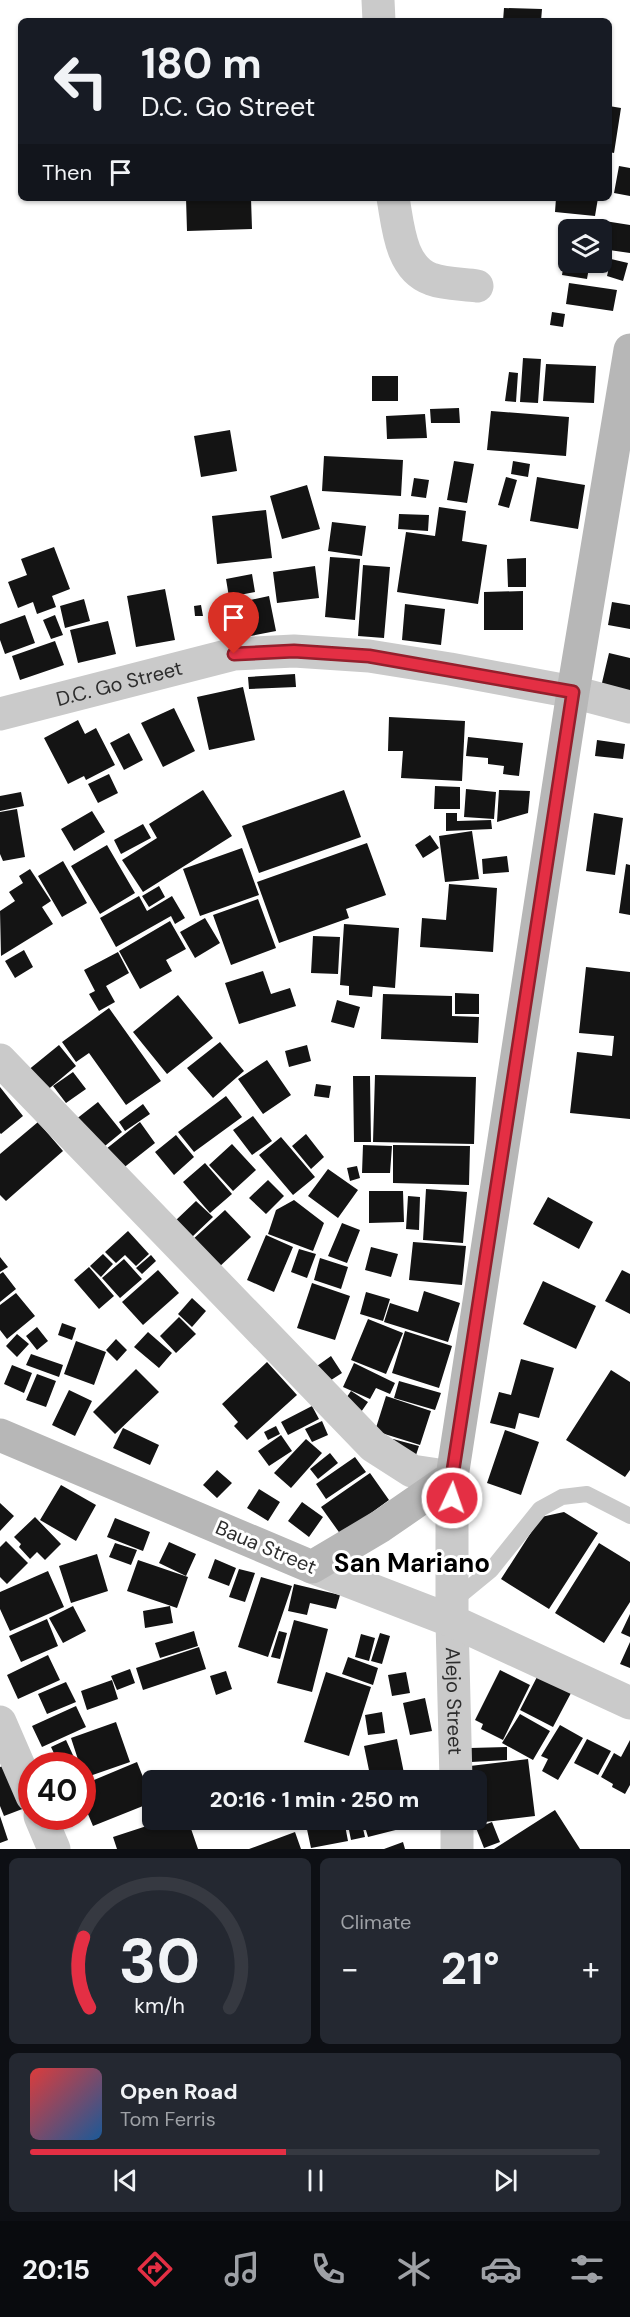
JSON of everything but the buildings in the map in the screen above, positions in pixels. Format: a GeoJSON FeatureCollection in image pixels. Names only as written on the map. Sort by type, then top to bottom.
{"type":"FeatureCollection","features":[{"type":"Feature","properties":{"kind":"main road"},"geometry":{"type":"LineString","coordinates":[[312,1567],[381,1526],[452,1477],[573,692],[630,350]]}},
{"type":"Feature","properties":{"kind":"main road","name":"Baua Street"},"geometry":{"type":"LineString","coordinates":[[0,1435],[312,1567]]}},
{"type":"Feature","properties":{"kind":"street"},"geometry":{"type":"LineString","coordinates":[[378,0],[379,18]]}},
{"type":"Feature","properties":{"kind":"street"},"geometry":{"type":"LineString","coordinates":[[394,201],[400,239],[412,267],[430,279],[477,286]]}},
{"type":"Feature","properties":{"kind":"street","name":"D.C. Go Street"},"geometry":{"type":"LineString","coordinates":[[0,714],[234,654],[294,651],[369,656],[573,692],[630,707]]}},
{"type":"Feature","properties":{"kind":"street"},"geometry":{"type":"LineString","coordinates":[[0,1060],[373,1446],[412,1471],[452,1477]]}},
{"type":"Feature","properties":{"kind":"street","name":"Alejo Street"},"geometry":{"type":"LineString","coordinates":[[452,1477],[456,1770]]}},
{"type":"Feature","properties":{"kind":"street","name":"Baua Street"},"geometry":{"type":"LineString","coordinates":[[312,1567],[452,1612],[630,1703]]}},
{"type":"Feature","properties":{"kind":"street"},"geometry":{"type":"LineString","coordinates":[[0,1722],[18,1764]]}},
{"type":"Feature","properties":{"kind":"street"},"geometry":{"type":"LineString","coordinates":[[46,1830],[54,1849]]}},
{"type":"Feature","properties":{"kind":"street"},"geometry":{"type":"LineString","coordinates":[[457,1830],[458,1849]]}},
{"type":"Feature","properties":{"kind":"lane"},"geometry":{"type":"LineString","coordinates":[[452,1612],[540,1509],[562,1497],[587,1494],[630,1516]]}},
{"type":"Feature","properties":{"kind":"district","name":"San Mariano"},"geometry":{"type":"Point","coordinates":[412,1563]}},
{"type":"Feature","properties":{"kind":"route"},"geometry":{"type":"LineString","coordinates":[[234,654],[294,651],[369,656],[573,692],[452,1477],[452,1498]]}}]}
